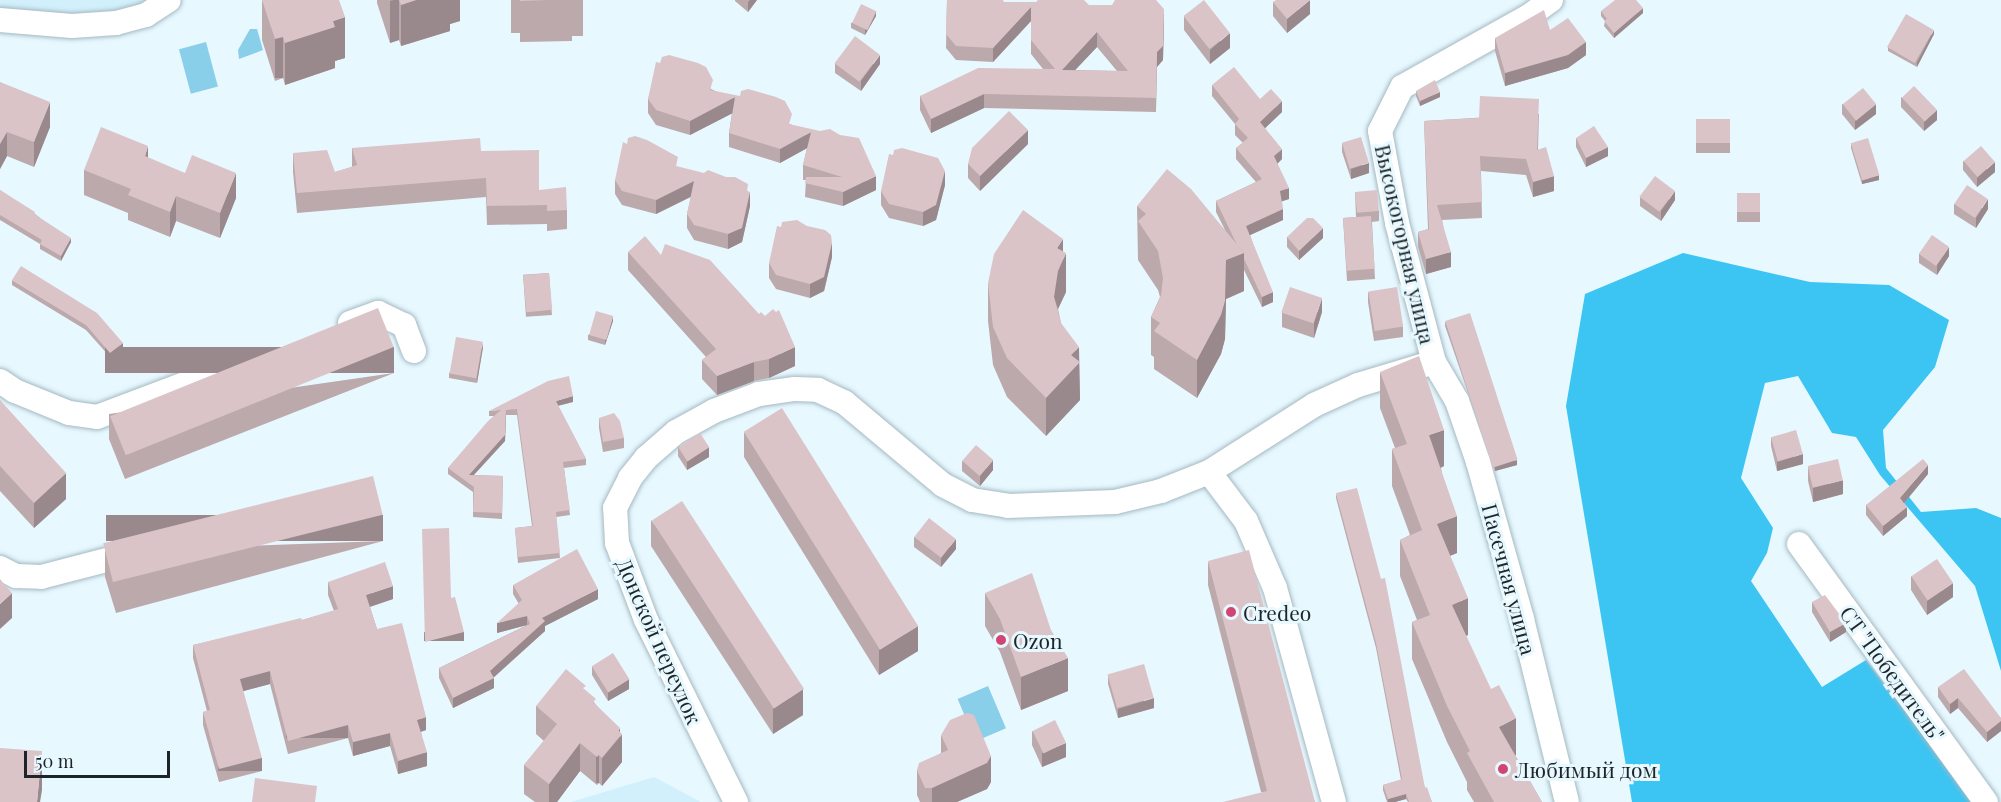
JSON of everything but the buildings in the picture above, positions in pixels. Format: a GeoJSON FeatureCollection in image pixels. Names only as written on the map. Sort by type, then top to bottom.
{"type":"FeatureCollection","features":[{"type":"Feature","properties":{"kind":"street"},"geometry":{"type":"LineString","coordinates":[[0,20],[72,26],[116,23],[146,15],[169,0]]}},
{"type":"Feature","properties":{"kind":"street","name":"Высокогорная улица"},"geometry":{"type":"LineString","coordinates":[[1434,362],[1397,223],[1380,131],[1402,87],[1529,16],[1551,0]]}},
{"type":"Feature","properties":{"kind":"street"},"geometry":{"type":"LineString","coordinates":[[324,333],[378,313],[404,325],[414,351]]}},
{"type":"Feature","properties":{"kind":"street"},"geometry":{"type":"LineString","coordinates":[[0,381],[15,391],[69,413],[97,417],[249,360]]}},
{"type":"Feature","properties":{"kind":"street","name":"Донской переулок"},"geometry":{"type":"LineString","coordinates":[[736,802],[646,620],[617,543],[615,508],[630,478],[646,458],[676,432],[714,411],[759,394],[795,389],[818,390],[844,402],[943,485],[972,500],[1008,506],[1115,502],[1161,491],[1209,471],[1314,405],[1358,385],[1434,362]]}},
{"type":"Feature","properties":{"kind":"street","name":"Пасечная улица"},"geometry":{"type":"LineString","coordinates":[[1434,362],[1457,401],[1478,462],[1522,619],[1567,802]]}},
{"type":"Feature","properties":{"kind":"street"},"geometry":{"type":"LineString","coordinates":[[1209,471],[1246,521],[1275,588],[1334,802]]}},
{"type":"Feature","properties":{"kind":"street","name":"СТ \"Победитель\""},"geometry":{"type":"LineString","coordinates":[[1799,544],[1986,802]]}},
{"type":"Feature","properties":{"kind":"street"},"geometry":{"type":"LineString","coordinates":[[0,567],[16,576],[41,577],[66,573],[157,547]]}},
{"type":"Feature","properties":{"kind":"shaded area"},"geometry":{"type":"Polygon","coordinates":[[[0,0],[166,0],[113,19],[0,14],[0,0]]]}},
{"type":"Feature","properties":{"kind":"shaded area"},"geometry":{"type":"Polygon","coordinates":[[[250,29],[257,29],[263,50],[239,59],[238,50],[250,29]]]}},
{"type":"Feature","properties":{"kind":"shaded area"},"geometry":{"type":"Polygon","coordinates":[[[206,42],[218,86],[191,94],[179,49],[206,42]]]}},
{"type":"Feature","properties":{"kind":"shaded area"},"geometry":{"type":"Polygon","coordinates":[[[1683,253],[1810,282],[1889,285],[1949,320],[1935,367],[1883,430],[1886,468],[1921,512],[1976,508],[2001,518],[2001,671],[1975,586],[1880,475],[1856,437],[1832,433],[1798,376],[1765,383],[1741,478],[1773,528],[1767,553],[1751,581],[1822,687],[1866,660],[1973,802],[1632,802],[1566,406],[1585,294],[1683,253]]]}},
{"type":"Feature","properties":{"kind":"shaded area"},"geometry":{"type":"Polygon","coordinates":[[[988,686],[1006,728],[976,741],[958,699],[988,686]]]}},
{"type":"Feature","properties":{"kind":"shaded area"},"geometry":{"type":"Polygon","coordinates":[[[654,777],[701,802],[571,802],[654,777]]]}},
{"type":"Feature","properties":{"kind":"place","name":"Credeo"},"geometry":{"type":"Point","coordinates":[1231,612]}},
{"type":"Feature","properties":{"kind":"place","name":"Ozon"},"geometry":{"type":"Point","coordinates":[1001,640]}},
{"type":"Feature","properties":{"kind":"place","name":"Любимый дом"},"geometry":{"type":"Point","coordinates":[1503,769]}}]}
